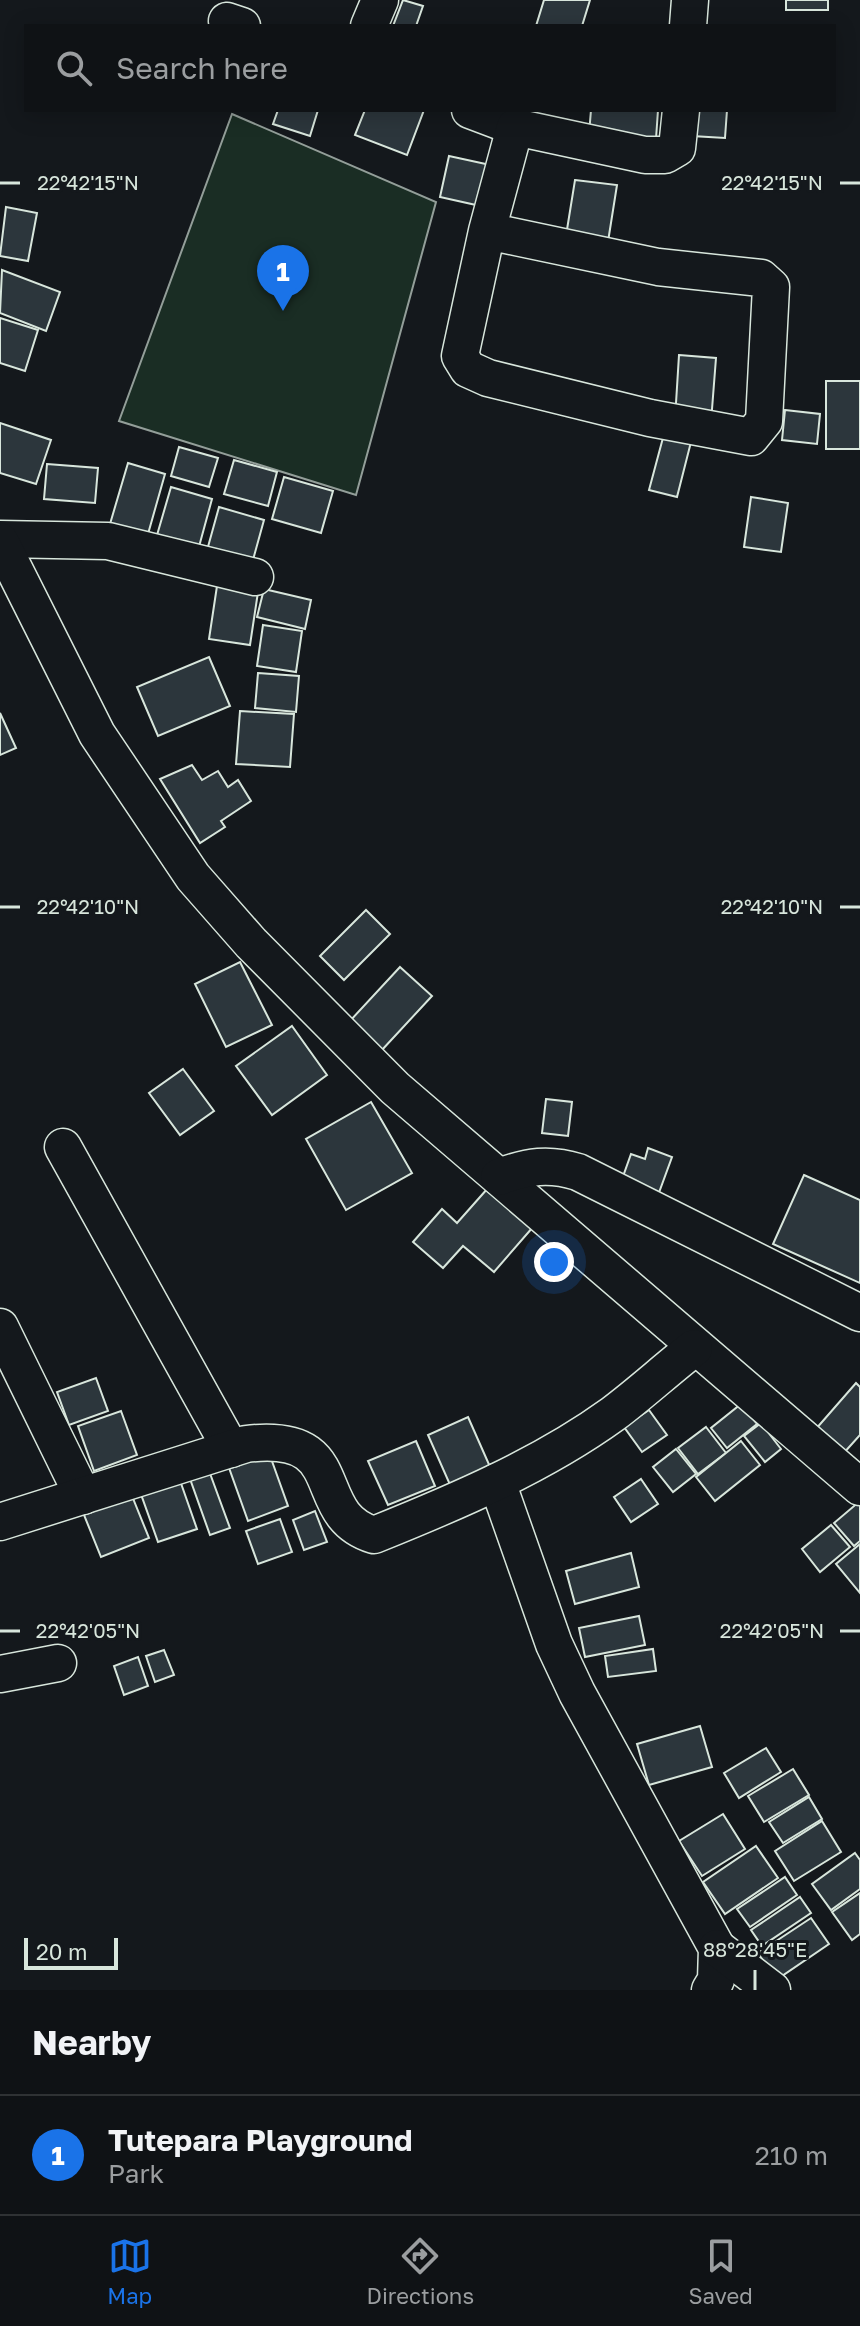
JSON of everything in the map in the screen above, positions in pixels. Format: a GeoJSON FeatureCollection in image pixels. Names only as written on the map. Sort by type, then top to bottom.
{"type":"FeatureCollection","features":[{"type":"Feature","properties":{"kind":"street"},"geometry":{"type":"LineString","coordinates":[[370,24],[380,0]]}},
{"type":"Feature","properties":{"kind":"street"},"geometry":{"type":"LineString","coordinates":[[688,24],[690,0]]}},
{"type":"Feature","properties":{"kind":"street"},"geometry":{"type":"LineString","coordinates":[[475,112],[515,127],[645,155],[665,155],[677,148],[681,112]]}},
{"type":"Feature","properties":{"kind":"street"},"geometry":{"type":"LineString","coordinates":[[487,231],[658,267],[761,278],[771,287],[764,421],[758,431],[742,437],[650,418],[488,378],[468,369],[460,356],[462,338],[487,231],[515,127]]}},
{"type":"Feature","properties":{"kind":"street"},"geometry":{"type":"LineString","coordinates":[[255,577],[108,541],[0,540],[97,734],[193,877],[320,1014],[395,1088],[694,1348],[860,1487]]}},
{"type":"Feature","properties":{"kind":"street"},"geometry":{"type":"LineString","coordinates":[[63,1147],[231,1449]]}},
{"type":"Feature","properties":{"kind":"street"},"geometry":{"type":"LineString","coordinates":[[499,1177],[537,1166],[557,1166],[578,1172],[860,1313]]}},
{"type":"Feature","properties":{"kind":"street"},"geometry":{"type":"LineString","coordinates":[[0,1327],[83,1496]]}},
{"type":"Feature","properties":{"kind":"street"},"geometry":{"type":"LineString","coordinates":[[0,1522],[231,1449],[276,1440],[304,1448],[319,1462],[341,1511],[357,1530],[374,1535],[497,1482],[613,1414],[694,1348]]}},
{"type":"Feature","properties":{"kind":"street"},"geometry":{"type":"LineString","coordinates":[[497,1482],[565,1668],[593,1726],[622,1772],[717,1948],[772,1990]]}},
{"type":"Feature","properties":{"kind":"street"},"geometry":{"type":"LineString","coordinates":[[0,1674],[58,1663]]}},
{"type":"Feature","properties":{"kind":"street"},"geometry":{"type":"LineString","coordinates":[[710,1990],[716,1980],[717,1948]]}},
{"type":"Feature","properties":{"kind":"green space"},"geometry":{"type":"Polygon","coordinates":[[[232,114],[436,202],[356,495],[119,421],[232,114]]]}},
{"type":"Feature","properties":{"kind":"building"},"geometry":{"type":"Polygon","coordinates":[[[403,0],[423,6],[417,24],[394,24],[403,0]]]}},
{"type":"Feature","properties":{"kind":"building"},"geometry":{"type":"Polygon","coordinates":[[[544,0],[590,0],[583,24],[537,24],[544,0]]]}},
{"type":"Feature","properties":{"kind":"building"},"geometry":{"type":"Polygon","coordinates":[[[786,0],[828,0],[828,10],[786,10],[786,0]]]}},
{"type":"Feature","properties":{"kind":"building"},"geometry":{"type":"Polygon","coordinates":[[[277,112],[317,112],[310,136],[273,124],[277,112]]]}},
{"type":"Feature","properties":{"kind":"building"},"geometry":{"type":"Polygon","coordinates":[[[364,112],[423,112],[407,155],[355,135],[364,112]]]}},
{"type":"Feature","properties":{"kind":"building"},"geometry":{"type":"Polygon","coordinates":[[[591,112],[658,112],[656,139],[589,134],[591,112]]]}},
{"type":"Feature","properties":{"kind":"building"},"geometry":{"type":"Polygon","coordinates":[[[694,112],[727,112],[725,138],[692,136],[694,112]]]}},
{"type":"Feature","properties":{"kind":"building"},"geometry":{"type":"Polygon","coordinates":[[[449,156],[495,166],[485,207],[440,197],[449,156]]]}},
{"type":"Feature","properties":{"kind":"building"},"geometry":{"type":"Polygon","coordinates":[[[575,180],[617,185],[607,248],[565,242],[575,180]]]}},
{"type":"Feature","properties":{"kind":"building"},"geometry":{"type":"Polygon","coordinates":[[[6,207],[37,213],[28,261],[0,256],[6,207]]]}},
{"type":"Feature","properties":{"kind":"building"},"geometry":{"type":"Polygon","coordinates":[[[2,270],[60,292],[46,331],[0,313],[2,270]]]}},
{"type":"Feature","properties":{"kind":"building"},"geometry":{"type":"Polygon","coordinates":[[[0,318],[38,330],[25,371],[0,363],[0,318]]]}},
{"type":"Feature","properties":{"kind":"building"},"geometry":{"type":"Polygon","coordinates":[[[679,355],[716,358],[711,422],[675,419],[679,355]]]}},
{"type":"Feature","properties":{"kind":"building"},"geometry":{"type":"Polygon","coordinates":[[[826,381],[860,381],[860,449],[826,449],[826,381]]]}},
{"type":"Feature","properties":{"kind":"building"},"geometry":{"type":"Polygon","coordinates":[[[785,410],[820,414],[817,444],[782,440],[785,410]]]}},
{"type":"Feature","properties":{"kind":"building"},"geometry":{"type":"Polygon","coordinates":[[[0,423],[51,440],[36,484],[0,473],[0,423]]]}},
{"type":"Feature","properties":{"kind":"building"},"geometry":{"type":"Polygon","coordinates":[[[664,434],[691,442],[677,497],[649,490],[664,434]]]}},
{"type":"Feature","properties":{"kind":"building"},"geometry":{"type":"Polygon","coordinates":[[[179,447],[218,458],[209,487],[171,476],[179,447]]]}},
{"type":"Feature","properties":{"kind":"building"},"geometry":{"type":"Polygon","coordinates":[[[234,460],[277,472],[268,506],[224,494],[234,460]]]}},
{"type":"Feature","properties":{"kind":"building"},"geometry":{"type":"Polygon","coordinates":[[[128,463],[165,474],[148,534],[110,524],[128,463]]]}},
{"type":"Feature","properties":{"kind":"building"},"geometry":{"type":"Polygon","coordinates":[[[47,464],[98,468],[95,503],[44,499],[47,464]]]}},
{"type":"Feature","properties":{"kind":"building"},"geometry":{"type":"Polygon","coordinates":[[[284,477],[333,491],[321,533],[272,519],[284,477]]]}},
{"type":"Feature","properties":{"kind":"building"},"geometry":{"type":"Polygon","coordinates":[[[171,487],[212,499],[197,554],[155,542],[171,487]]]}},
{"type":"Feature","properties":{"kind":"building"},"geometry":{"type":"Polygon","coordinates":[[[751,497],[788,503],[781,552],[744,547],[751,497]]]}},
{"type":"Feature","properties":{"kind":"building"},"geometry":{"type":"Polygon","coordinates":[[[219,507],[264,520],[251,567],[206,554],[219,507]]]}},
{"type":"Feature","properties":{"kind":"building"},"geometry":{"type":"Polygon","coordinates":[[[217,586],[258,592],[250,645],[209,639],[217,586]]]}},
{"type":"Feature","properties":{"kind":"building"},"geometry":{"type":"Polygon","coordinates":[[[264,589],[311,600],[305,629],[257,617],[264,589]]]}},
{"type":"Feature","properties":{"kind":"building"},"geometry":{"type":"Polygon","coordinates":[[[263,625],[302,631],[296,672],[257,666],[263,625]]]}},
{"type":"Feature","properties":{"kind":"building"},"geometry":{"type":"Polygon","coordinates":[[[209,657],[230,706],[158,736],[137,687],[209,657]]]}},
{"type":"Feature","properties":{"kind":"building"},"geometry":{"type":"Polygon","coordinates":[[[258,673],[299,676],[296,712],[255,708],[258,673]]]}},
{"type":"Feature","properties":{"kind":"building"},"geometry":{"type":"Polygon","coordinates":[[[240,711],[294,714],[290,767],[236,764],[240,711]]]}},
{"type":"Feature","properties":{"kind":"building"},"geometry":{"type":"Polygon","coordinates":[[[0,713],[16,748],[0,755],[0,713]]]}},
{"type":"Feature","properties":{"kind":"building"},"geometry":{"type":"Polygon","coordinates":[[[192,765],[202,780],[218,771],[228,787],[238,780],[251,801],[221,821],[225,827],[200,843],[160,779],[192,765]]]}},
{"type":"Feature","properties":{"kind":"building"},"geometry":{"type":"Polygon","coordinates":[[[366,910],[390,934],[344,980],[320,956],[366,910]]]}},
{"type":"Feature","properties":{"kind":"building"},"geometry":{"type":"Polygon","coordinates":[[[240,962],[272,1025],[226,1047],[195,984],[240,962]]]}},
{"type":"Feature","properties":{"kind":"building"},"geometry":{"type":"Polygon","coordinates":[[[400,967],[432,996],[381,1051],[349,1022],[400,967]]]}},
{"type":"Feature","properties":{"kind":"building"},"geometry":{"type":"Polygon","coordinates":[[[292,1026],[327,1075],[272,1115],[236,1066],[292,1026]]]}},
{"type":"Feature","properties":{"kind":"building"},"geometry":{"type":"Polygon","coordinates":[[[183,1069],[214,1111],[180,1135],[149,1093],[183,1069]]]}},
{"type":"Feature","properties":{"kind":"building"},"geometry":{"type":"Polygon","coordinates":[[[546,1099],[572,1102],[568,1136],[542,1133],[546,1099]]]}},
{"type":"Feature","properties":{"kind":"building"},"geometry":{"type":"Polygon","coordinates":[[[371,1102],[412,1173],[346,1210],[306,1139],[371,1102]]]}},
{"type":"Feature","properties":{"kind":"building"},"geometry":{"type":"Polygon","coordinates":[[[648,1148],[672,1157],[657,1198],[620,1185],[631,1154],[645,1159],[648,1148]]]}},
{"type":"Feature","properties":{"kind":"building"},"geometry":{"type":"Polygon","coordinates":[[[804,1175],[860,1200],[860,1283],[773,1244],[804,1175]]]}},
{"type":"Feature","properties":{"kind":"building"},"geometry":{"type":"Polygon","coordinates":[[[488,1188],[533,1227],[494,1272],[463,1246],[443,1268],[413,1242],[442,1209],[457,1223],[488,1188]]]}},
{"type":"Feature","properties":{"kind":"building"},"geometry":{"type":"Polygon","coordinates":[[[96,1378],[108,1411],[69,1425],[57,1392],[96,1378]]]}},
{"type":"Feature","properties":{"kind":"building"},"geometry":{"type":"Polygon","coordinates":[[[856,1383],[860,1387],[860,1435],[842,1455],[815,1430],[856,1383]]]}},
{"type":"Feature","properties":{"kind":"building"},"geometry":{"type":"Polygon","coordinates":[[[741,1404],[757,1424],[727,1448],[711,1428],[741,1404]]]}},
{"type":"Feature","properties":{"kind":"building"},"geometry":{"type":"Polygon","coordinates":[[[649,1410],[667,1435],[642,1452],[624,1427],[649,1410]]]}},
{"type":"Feature","properties":{"kind":"building"},"geometry":{"type":"Polygon","coordinates":[[[121,1411],[137,1455],[94,1471],[78,1426],[121,1411]]]}},
{"type":"Feature","properties":{"kind":"building"},"geometry":{"type":"Polygon","coordinates":[[[468,1417],[491,1469],[451,1487],[428,1435],[468,1417]]]}},
{"type":"Feature","properties":{"kind":"building"},"geometry":{"type":"Polygon","coordinates":[[[761,1423],[781,1449],[765,1462],[744,1436],[761,1423]]]}},
{"type":"Feature","properties":{"kind":"building"},"geometry":{"type":"Polygon","coordinates":[[[706,1427],[726,1453],[698,1474],[678,1448],[706,1427]]]}},
{"type":"Feature","properties":{"kind":"building"},"geometry":{"type":"Polygon","coordinates":[[[416,1441],[435,1486],[388,1505],[368,1461],[416,1441]]]}},
{"type":"Feature","properties":{"kind":"building"},"geometry":{"type":"Polygon","coordinates":[[[741,1441],[760,1465],[715,1501],[696,1477],[741,1441]]]}},
{"type":"Feature","properties":{"kind":"building"},"geometry":{"type":"Polygon","coordinates":[[[676,1449],[696,1474],[673,1492],[653,1467],[676,1449]]]}},
{"type":"Feature","properties":{"kind":"building"},"geometry":{"type":"Polygon","coordinates":[[[268,1450],[288,1506],[248,1521],[228,1465],[268,1450]]]}},
{"type":"Feature","properties":{"kind":"building"},"geometry":{"type":"Polygon","coordinates":[[[208,1468],[230,1528],[210,1535],[189,1476],[208,1468]]]}},
{"type":"Feature","properties":{"kind":"building"},"geometry":{"type":"Polygon","coordinates":[[[176,1469],[197,1529],[158,1542],[137,1483],[176,1469]]]}},
{"type":"Feature","properties":{"kind":"building"},"geometry":{"type":"Polygon","coordinates":[[[641,1479],[658,1504],[631,1522],[614,1497],[641,1479]]]}},
{"type":"Feature","properties":{"kind":"building"},"geometry":{"type":"Polygon","coordinates":[[[128,1486],[149,1538],[101,1557],[80,1505],[128,1486]]]}},
{"type":"Feature","properties":{"kind":"building"},"geometry":{"type":"Polygon","coordinates":[[[860,1501],[860,1541],[854,1546],[834,1523],[860,1501]]]}},
{"type":"Feature","properties":{"kind":"building"},"geometry":{"type":"Polygon","coordinates":[[[315,1511],[327,1542],[304,1550],[293,1520],[315,1511]]]}},
{"type":"Feature","properties":{"kind":"building"},"geometry":{"type":"Polygon","coordinates":[[[280,1519],[292,1552],[258,1564],[246,1531],[280,1519]]]}},
{"type":"Feature","properties":{"kind":"building"},"geometry":{"type":"Polygon","coordinates":[[[831,1525],[850,1547],[820,1572],[802,1549],[831,1525]]]}},
{"type":"Feature","properties":{"kind":"building"},"geometry":{"type":"Polygon","coordinates":[[[860,1544],[860,1593],[836,1564],[860,1544]]]}},
{"type":"Feature","properties":{"kind":"building"},"geometry":{"type":"Polygon","coordinates":[[[631,1553],[639,1587],[575,1604],[566,1571],[631,1553]]]}},
{"type":"Feature","properties":{"kind":"building"},"geometry":{"type":"Polygon","coordinates":[[[639,1616],[645,1645],[585,1657],[579,1628],[639,1616]]]}},
{"type":"Feature","properties":{"kind":"building"},"geometry":{"type":"Polygon","coordinates":[[[653,1649],[656,1671],[608,1677],[605,1656],[653,1649]]]}},
{"type":"Feature","properties":{"kind":"building"},"geometry":{"type":"Polygon","coordinates":[[[164,1650],[174,1675],[155,1682],[146,1656],[164,1650]]]}},
{"type":"Feature","properties":{"kind":"building"},"geometry":{"type":"Polygon","coordinates":[[[138,1657],[148,1686],[124,1695],[114,1666],[138,1657]]]}},
{"type":"Feature","properties":{"kind":"building"},"geometry":{"type":"Polygon","coordinates":[[[700,1726],[712,1767],[649,1785],[637,1744],[700,1726]]]}},
{"type":"Feature","properties":{"kind":"building"},"geometry":{"type":"Polygon","coordinates":[[[766,1748],[781,1772],[739,1798],[724,1773],[766,1748]]]}},
{"type":"Feature","properties":{"kind":"building"},"geometry":{"type":"Polygon","coordinates":[[[793,1769],[809,1795],[764,1822],[748,1796],[793,1769]]]}},
{"type":"Feature","properties":{"kind":"building"},"geometry":{"type":"Polygon","coordinates":[[[809,1797],[822,1819],[783,1843],[769,1822],[809,1797]]]}},
{"type":"Feature","properties":{"kind":"building"},"geometry":{"type":"Polygon","coordinates":[[[723,1814],[745,1849],[702,1876],[679,1841],[723,1814]]]}},
{"type":"Feature","properties":{"kind":"building"},"geometry":{"type":"Polygon","coordinates":[[[822,1821],[841,1852],[794,1881],[775,1851],[822,1821]]]}},
{"type":"Feature","properties":{"kind":"building"},"geometry":{"type":"Polygon","coordinates":[[[756,1846],[778,1878],[725,1914],[703,1882],[756,1846]]]}},
{"type":"Feature","properties":{"kind":"building"},"geometry":{"type":"Polygon","coordinates":[[[855,1853],[860,1860],[860,1889],[831,1910],[812,1884],[855,1853]]]}},
{"type":"Feature","properties":{"kind":"building"},"geometry":{"type":"Polygon","coordinates":[[[785,1877],[797,1895],[750,1927],[737,1909],[785,1877]]]}},
{"type":"Feature","properties":{"kind":"building"},"geometry":{"type":"Polygon","coordinates":[[[860,1893],[860,1934],[852,1940],[832,1912],[860,1893]]]}},
{"type":"Feature","properties":{"kind":"building"},"geometry":{"type":"Polygon","coordinates":[[[800,1897],[811,1913],[762,1946],[751,1930],[800,1897]]]}},
{"type":"Feature","properties":{"kind":"building"},"geometry":{"type":"Polygon","coordinates":[[[811,1918],[829,1944],[776,1980],[758,1953],[811,1918]]]}},
{"type":"Feature","properties":{"kind":"place","name":"Tutepara Playground"},"geometry":{"type":"Point","coordinates":[283,311]}}]}
